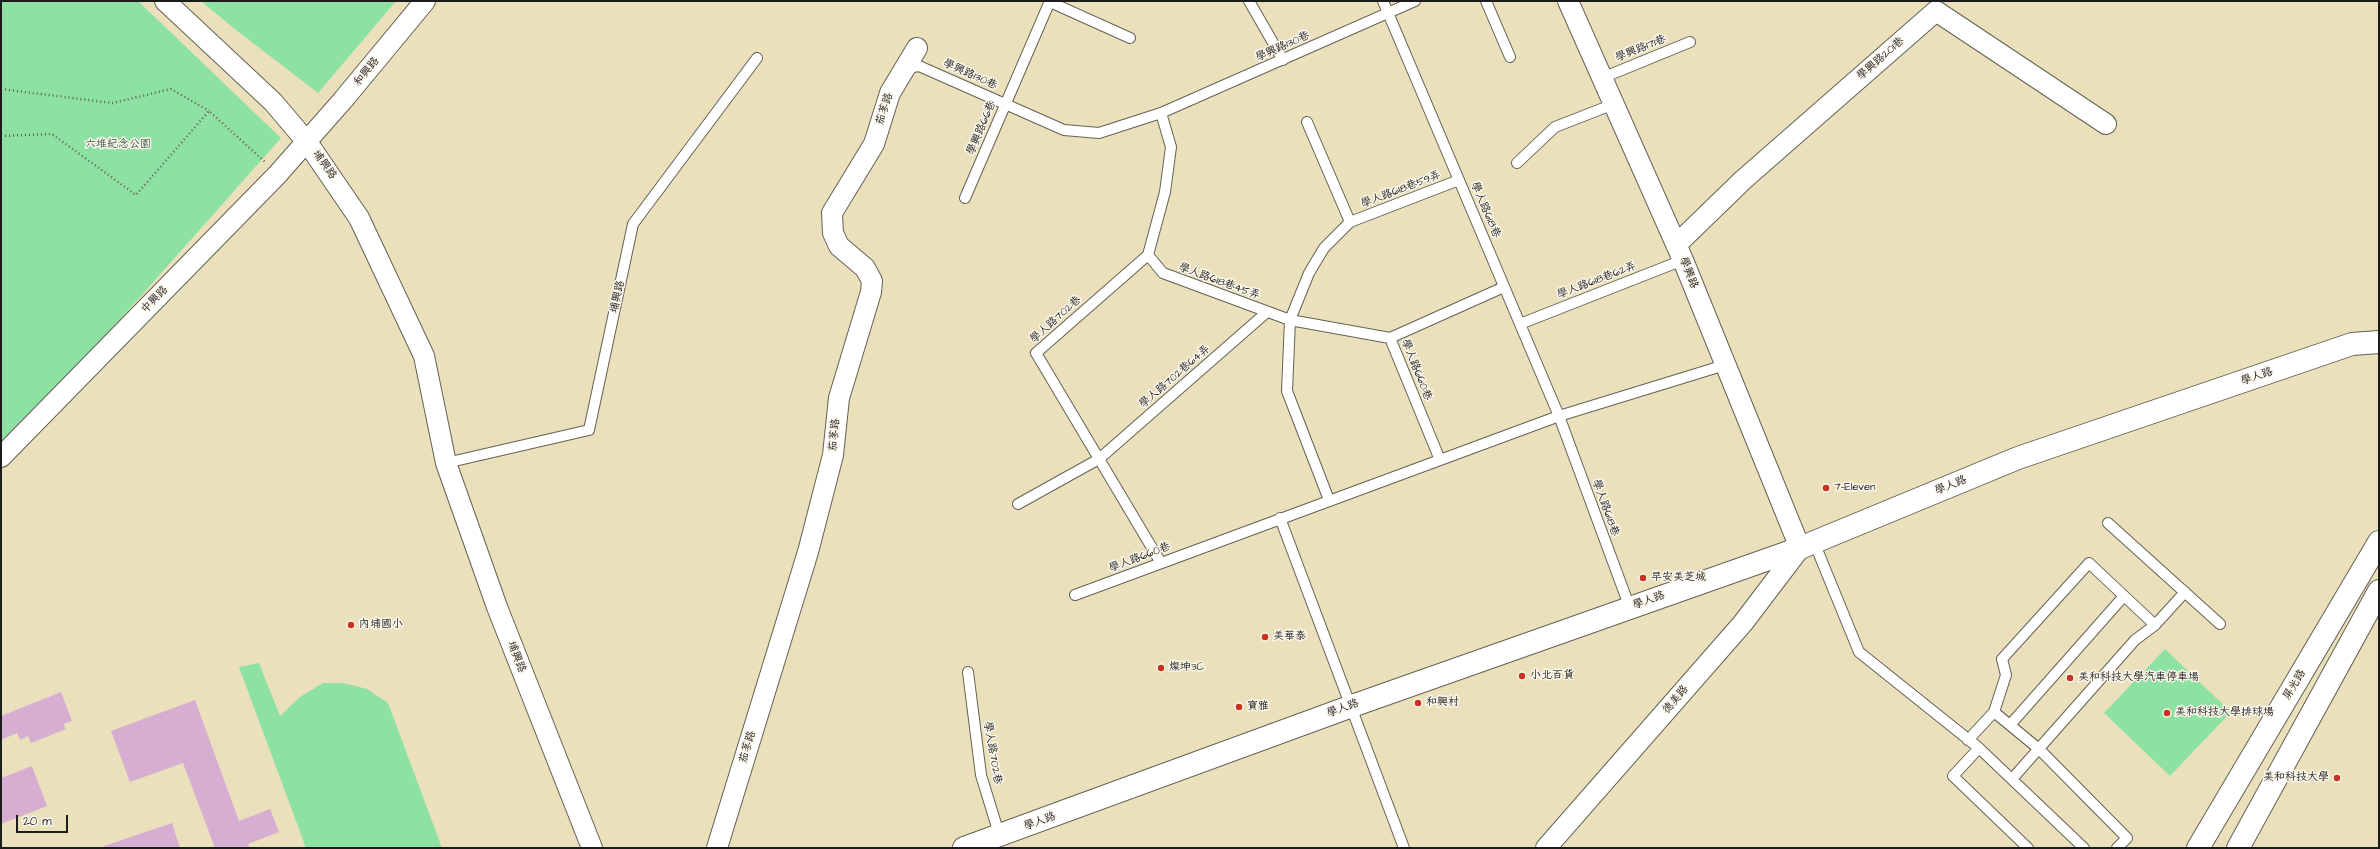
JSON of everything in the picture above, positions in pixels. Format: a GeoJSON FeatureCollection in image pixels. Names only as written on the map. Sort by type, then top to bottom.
{"type":"FeatureCollection","features":[{"type":"Feature","properties":{"kind":"main road"},"geometry":{"type":"LineString","coordinates":[[2352,344],[2379,331]]}},
{"type":"Feature","properties":{"kind":"main road","name":"學人路"},"geometry":{"type":"LineString","coordinates":[[974,846],[1352,706],[1807,545],[2018,458],[2352,344],[2379,342]]}},
{"type":"Feature","properties":{"kind":"main road"},"geometry":{"type":"LineString","coordinates":[[2352,344],[2379,351]]}},
{"type":"Feature","properties":{"kind":"main road","name":"屏光路"},"geometry":{"type":"LineString","coordinates":[[2198,848],[2379,542]]}},
{"type":"Feature","properties":{"kind":"main road"},"geometry":{"type":"LineString","coordinates":[[2238,848],[2379,591]]}},
{"type":"Feature","properties":{"kind":"street","name":"埔興路"},"geometry":{"type":"LineString","coordinates":[[165,1],[273,102],[307,142],[359,218],[424,356],[446,463],[497,607],[592,848]]}},
{"type":"Feature","properties":{"kind":"street","name":"和興路"},"geometry":{"type":"LineString","coordinates":[[307,142],[425,1]]}},
{"type":"Feature","properties":{"kind":"street","name":"學興路"},"geometry":{"type":"LineString","coordinates":[[1568,1],[1679,252],[1725,365],[1807,545]]}},
{"type":"Feature","properties":{"kind":"street","name":"學興路201巷"},"geometry":{"type":"LineString","coordinates":[[1679,252],[1743,180],[1936,12],[2106,124]]}},
{"type":"Feature","properties":{"kind":"street","name":"茄苳路"},"geometry":{"type":"LineString","coordinates":[[717,848],[808,552],[833,455],[839,398],[871,292],[872,281],[865,268],[839,246],[833,233],[832,213],[874,144],[890,93],[917,48]]}},
{"type":"Feature","properties":{"kind":"street","name":"中興路"},"geometry":{"type":"LineString","coordinates":[[1,457],[261,192],[307,142]]}},
{"type":"Feature","properties":{"kind":"street","name":"德美路"},"geometry":{"type":"LineString","coordinates":[[1546,848],[1743,623],[1807,545]]}},
{"type":"Feature","properties":{"kind":"lane"},"geometry":{"type":"LineString","coordinates":[[1249,1],[1283,60]]}},
{"type":"Feature","properties":{"kind":"lane","name":"學人路618巷"},"geometry":{"type":"LineString","coordinates":[[1383,1],[1559,416],[1630,608]]}},
{"type":"Feature","properties":{"kind":"lane","name":"學興路130巷"},"geometry":{"type":"LineString","coordinates":[[904,68],[919,66],[1064,130],[1099,133],[1161,113],[1415,1]]}},
{"type":"Feature","properties":{"kind":"lane"},"geometry":{"type":"LineString","coordinates":[[1486,1],[1510,58]]}},
{"type":"Feature","properties":{"kind":"lane","name":"學興路66巷"},"geometry":{"type":"LineString","coordinates":[[965,198],[1050,2],[1130,38]]}},
{"type":"Feature","properties":{"kind":"lane","name":"學興路171巷"},"geometry":{"type":"LineString","coordinates":[[1602,78],[1690,42]]}},
{"type":"Feature","properties":{"kind":"lane","name":"埔興路"},"geometry":{"type":"LineString","coordinates":[[446,463],[589,430],[633,224],[757,58]]}},
{"type":"Feature","properties":{"kind":"lane"},"geometry":{"type":"LineString","coordinates":[[1517,163],[1555,127],[1614,104]]}},
{"type":"Feature","properties":{"kind":"lane"},"geometry":{"type":"LineString","coordinates":[[1148,255],[1165,192],[1171,147],[1161,113]]}},
{"type":"Feature","properties":{"kind":"lane"},"geometry":{"type":"LineString","coordinates":[[1306,122],[1350,222]]}},
{"type":"Feature","properties":{"kind":"lane","name":"學人路618巷59弄"},"geometry":{"type":"LineString","coordinates":[[1290,320],[1309,273],[1324,248],[1350,222],[1460,180]]}},
{"type":"Feature","properties":{"kind":"lane","name":"學人路618巷62弄"},"geometry":{"type":"LineString","coordinates":[[1520,324],[1679,252]]}},
{"type":"Feature","properties":{"kind":"lane","name":"學人路618巷45弄"},"geometry":{"type":"LineString","coordinates":[[1148,255],[1163,273],[1290,320]]}},
{"type":"Feature","properties":{"kind":"lane","name":"學人路702巷"},"geometry":{"type":"LineString","coordinates":[[1148,255],[1036,353],[1161,562]]}},
{"type":"Feature","properties":{"kind":"lane"},"geometry":{"type":"LineString","coordinates":[[1390,338],[1504,286]]}},
{"type":"Feature","properties":{"kind":"lane","name":"學人路702巷64弄"},"geometry":{"type":"LineString","coordinates":[[1100,459],[1267,312]]}},
{"type":"Feature","properties":{"kind":"lane"},"geometry":{"type":"LineString","coordinates":[[1290,320],[1288,391],[1329,500]]}},
{"type":"Feature","properties":{"kind":"lane","name":"學人路660巷"},"geometry":{"type":"LineString","coordinates":[[1290,320],[1390,338],[1440,460]]}},
{"type":"Feature","properties":{"kind":"lane"},"geometry":{"type":"LineString","coordinates":[[1559,416],[1725,365]]}},
{"type":"Feature","properties":{"kind":"lane","name":"學人路660巷"},"geometry":{"type":"LineString","coordinates":[[1075,595],[1559,416]]}},
{"type":"Feature","properties":{"kind":"lane"},"geometry":{"type":"LineString","coordinates":[[1018,504],[1100,459]]}},
{"type":"Feature","properties":{"kind":"lane"},"geometry":{"type":"LineString","coordinates":[[1280,518],[1352,706],[1404,848]]}},
{"type":"Feature","properties":{"kind":"lane"},"geometry":{"type":"LineString","coordinates":[[2108,524],[2220,624]]}},
{"type":"Feature","properties":{"kind":"lane"},"geometry":{"type":"LineString","coordinates":[[1807,545],[1859,652],[1979,748],[2084,848]]}},
{"type":"Feature","properties":{"kind":"lane"},"geometry":{"type":"LineString","coordinates":[[1968,740],[1994,712],[2006,675],[2002,659],[2089,563],[2155,625]]}},
{"type":"Feature","properties":{"kind":"lane"},"geometry":{"type":"LineString","coordinates":[[2012,779],[2135,640],[2155,625],[2185,592]]}},
{"type":"Feature","properties":{"kind":"lane"},"geometry":{"type":"LineString","coordinates":[[2010,725],[2124,596]]}},
{"type":"Feature","properties":{"kind":"lane","name":"學人路702巷"},"geometry":{"type":"LineString","coordinates":[[968,672],[981,775],[1000,837]]}},
{"type":"Feature","properties":{"kind":"lane"},"geometry":{"type":"LineString","coordinates":[[1994,712],[2039,749],[2127,838],[2117,848]]}},
{"type":"Feature","properties":{"kind":"lane"},"geometry":{"type":"LineString","coordinates":[[1979,748],[1953,776],[2028,848]]}},
{"type":"Feature","properties":{"kind":"path"},"geometry":{"type":"LineString","coordinates":[[1,89],[113,103],[171,89],[209,111],[265,162]]}},
{"type":"Feature","properties":{"kind":"path"},"geometry":{"type":"LineString","coordinates":[[1,136],[52,134],[136,195],[209,111]]}},
{"type":"Feature","properties":{"kind":"green space","name":"六堆紀念公園"},"geometry":{"type":"Polygon","coordinates":[[[1,1],[138,1],[281,138],[69,377],[1,444],[1,1]]]}},
{"type":"Feature","properties":{"kind":"green space"},"geometry":{"type":"Polygon","coordinates":[[[201,1],[396,1],[318,93],[201,1]]]}},
{"type":"Feature","properties":{"kind":"green space","name":"美和科技大學排球場"},"geometry":{"type":"Polygon","coordinates":[[[2165,649],[2231,712],[2170,776],[2104,713],[2165,649]]]}},
{"type":"Feature","properties":{"kind":"green space"},"geometry":{"type":"Polygon","coordinates":[[[259,663],[280,716],[300,697],[323,683],[343,683],[367,689],[388,703],[442,848],[306,848],[239,667],[259,663]]]}},
{"type":"Feature","properties":{"kind":"building"},"geometry":{"type":"Polygon","coordinates":[[[61,692],[72,721],[63,724],[66,729],[31,743],[28,736],[20,740],[17,733],[1,740],[1,716],[61,692]]]}},
{"type":"Feature","properties":{"kind":"building"},"geometry":{"type":"Polygon","coordinates":[[[195,700],[239,821],[270,809],[279,832],[248,844],[250,848],[215,848],[183,763],[130,782],[111,731],[195,700]]]}},
{"type":"Feature","properties":{"kind":"building"},"geometry":{"type":"Polygon","coordinates":[[[32,766],[47,806],[1,824],[1,778],[32,766]]]}},
{"type":"Feature","properties":{"kind":"building"},"geometry":{"type":"Polygon","coordinates":[[[172,823],[180,848],[104,848],[104,846],[172,823]]]}},
{"type":"Feature","properties":{"kind":"place","name":"7-Eleven"},"geometry":{"type":"Point","coordinates":[1826,488]}},
{"type":"Feature","properties":{"kind":"place","name":"早安美芝城"},"geometry":{"type":"Point","coordinates":[1643,578]}},
{"type":"Feature","properties":{"kind":"place","name":"內埔國小"},"geometry":{"type":"Point","coordinates":[351,625]}},
{"type":"Feature","properties":{"kind":"place","name":"美華泰"},"geometry":{"type":"Point","coordinates":[1265,637]}},
{"type":"Feature","properties":{"kind":"place","name":"燦坤3C"},"geometry":{"type":"Point","coordinates":[1161,668]}},
{"type":"Feature","properties":{"kind":"place","name":"小北百貨"},"geometry":{"type":"Point","coordinates":[1522,676]}},
{"type":"Feature","properties":{"kind":"place","name":"美和科技大學汽車停車場"},"geometry":{"type":"Point","coordinates":[2070,678]}},
{"type":"Feature","properties":{"kind":"place","name":"和興村"},"geometry":{"type":"Point","coordinates":[1418,703]}},
{"type":"Feature","properties":{"kind":"place","name":"寶雅"},"geometry":{"type":"Point","coordinates":[1239,707]}},
{"type":"Feature","properties":{"kind":"place","name":"美和科技大學排球場"},"geometry":{"type":"Point","coordinates":[2167,713]}},
{"type":"Feature","properties":{"kind":"place","name":"美和科技大學"},"geometry":{"type":"Point","coordinates":[2337,778]}}]}
